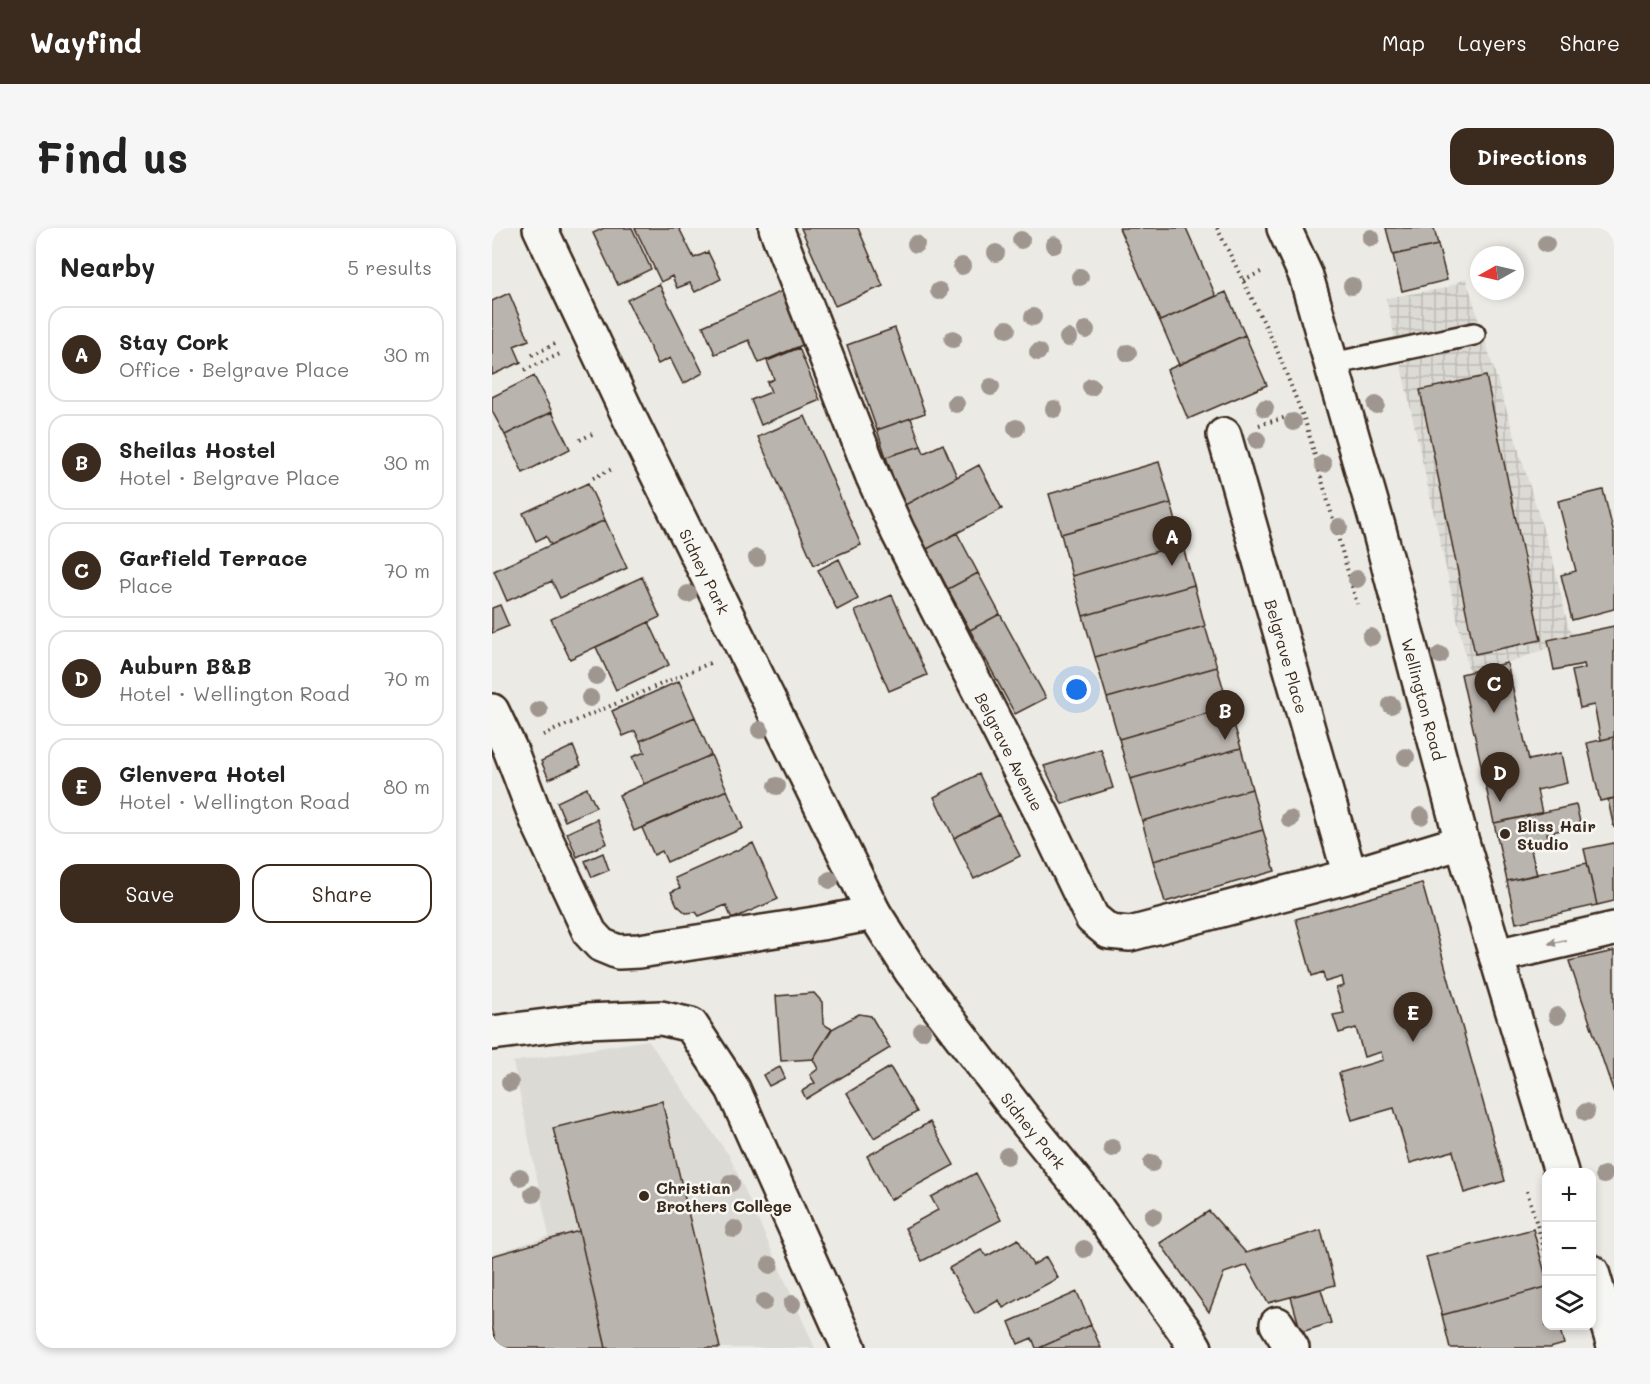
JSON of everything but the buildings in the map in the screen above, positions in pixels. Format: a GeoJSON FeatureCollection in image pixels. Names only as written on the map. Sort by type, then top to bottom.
{"type":"FeatureCollection","features":[{"type":"Feature","properties":{"kind":"street","name":"Sidney Park"},"geometry":{"type":"LineString","coordinates":[[540,228],[632,422],[874,913],[911,971],[1021,1115],[1093,1203],[1195,1348]]}},
{"type":"Feature","properties":{"kind":"street","name":"Belgrave Avenue"},"geometry":{"type":"LineString","coordinates":[[776,228],[885,505],[1038,806],[1092,918],[1109,932],[1130,934],[1350,876],[1462,842]]}},
{"type":"Feature","properties":{"kind":"street","name":"Wellington Road"},"geometry":{"type":"LineString","coordinates":[[1284,228],[1306,276],[1332,364],[1378,526],[1462,842],[1560,1168]]}},
{"type":"Feature","properties":{"kind":"street","name":"Belgrave Place"},"geometry":{"type":"LineString","coordinates":[[1224,435],[1350,876]]}},
{"type":"Feature","properties":{"kind":"street"},"geometry":{"type":"LineString","coordinates":[[492,711],[510,749],[537,820],[578,909],[590,933],[601,945],[618,952],[639,951],[874,913]]}},
{"type":"Feature","properties":{"kind":"street"},"geometry":{"type":"LineString","coordinates":[[1496,956],[1614,929]]}},
{"type":"Feature","properties":{"kind":"street"},"geometry":{"type":"LineString","coordinates":[[492,1033],[585,1021],[661,1018],[691,1025],[733,1089],[849,1348]]}},
{"type":"Feature","properties":{"kind":"street"},"geometry":{"type":"LineString","coordinates":[[1593,1276],[1614,1346]]}},
{"type":"Feature","properties":{"kind":"lane"},"geometry":{"type":"LineString","coordinates":[[1332,364],[1474,334]]}},
{"type":"Feature","properties":{"kind":"path"},"geometry":{"type":"LineString","coordinates":[[1217,228],[1275,345],[1306,424],[1357,605]]}},
{"type":"Feature","properties":{"kind":"path"},"geometry":{"type":"LineString","coordinates":[[1243,280],[1263,271]]}},
{"type":"Feature","properties":{"kind":"path"},"geometry":{"type":"LineString","coordinates":[[531,355],[540,351]]}},
{"type":"Feature","properties":{"kind":"path"},"geometry":{"type":"LineString","coordinates":[[1271,421],[1294,415]]}},
{"type":"Feature","properties":{"kind":"path"},"geometry":{"type":"LineString","coordinates":[[510,749],[744,648]]}},
{"type":"Feature","properties":{"kind":"shaded area"},"geometry":{"type":"Polygon","coordinates":[[[1466,278],[1470,300],[1473,300],[1555,568],[1568,626],[1574,635],[1551,647],[1507,663],[1469,672],[1386,298],[1446,288],[1466,278]]]}},
{"type":"Feature","properties":{"kind":"shaded area","name":"Christian Brothers College"},"geometry":{"type":"Polygon","coordinates":[[[648,1040],[730,1157],[815,1348],[492,1348],[492,1254],[549,1236],[513,1062],[648,1040]]]}},
{"type":"Feature","properties":{"kind":"place","name":"Stay Cork"},"geometry":{"type":"Point","coordinates":[1172,566]}},
{"type":"Feature","properties":{"kind":"place","name":"Garfield Terrace"},"geometry":{"type":"Point","coordinates":[1494,713]}},
{"type":"Feature","properties":{"kind":"place","name":"Sheilas Hostel"},"geometry":{"type":"Point","coordinates":[1225,740]}},
{"type":"Feature","properties":{"kind":"place","name":"Auburn B&B"},"geometry":{"type":"Point","coordinates":[1500,802]}},
{"type":"Feature","properties":{"kind":"place","name":"Bliss Hair Studio"},"geometry":{"type":"Point","coordinates":[1505,834]}},
{"type":"Feature","properties":{"kind":"place","name":"Glenvera Hotel"},"geometry":{"type":"Point","coordinates":[1413,1042]}},
{"type":"Feature","properties":{"kind":"place","name":"Christian Brothers College"},"geometry":{"type":"Point","coordinates":[644,1196]}}]}
